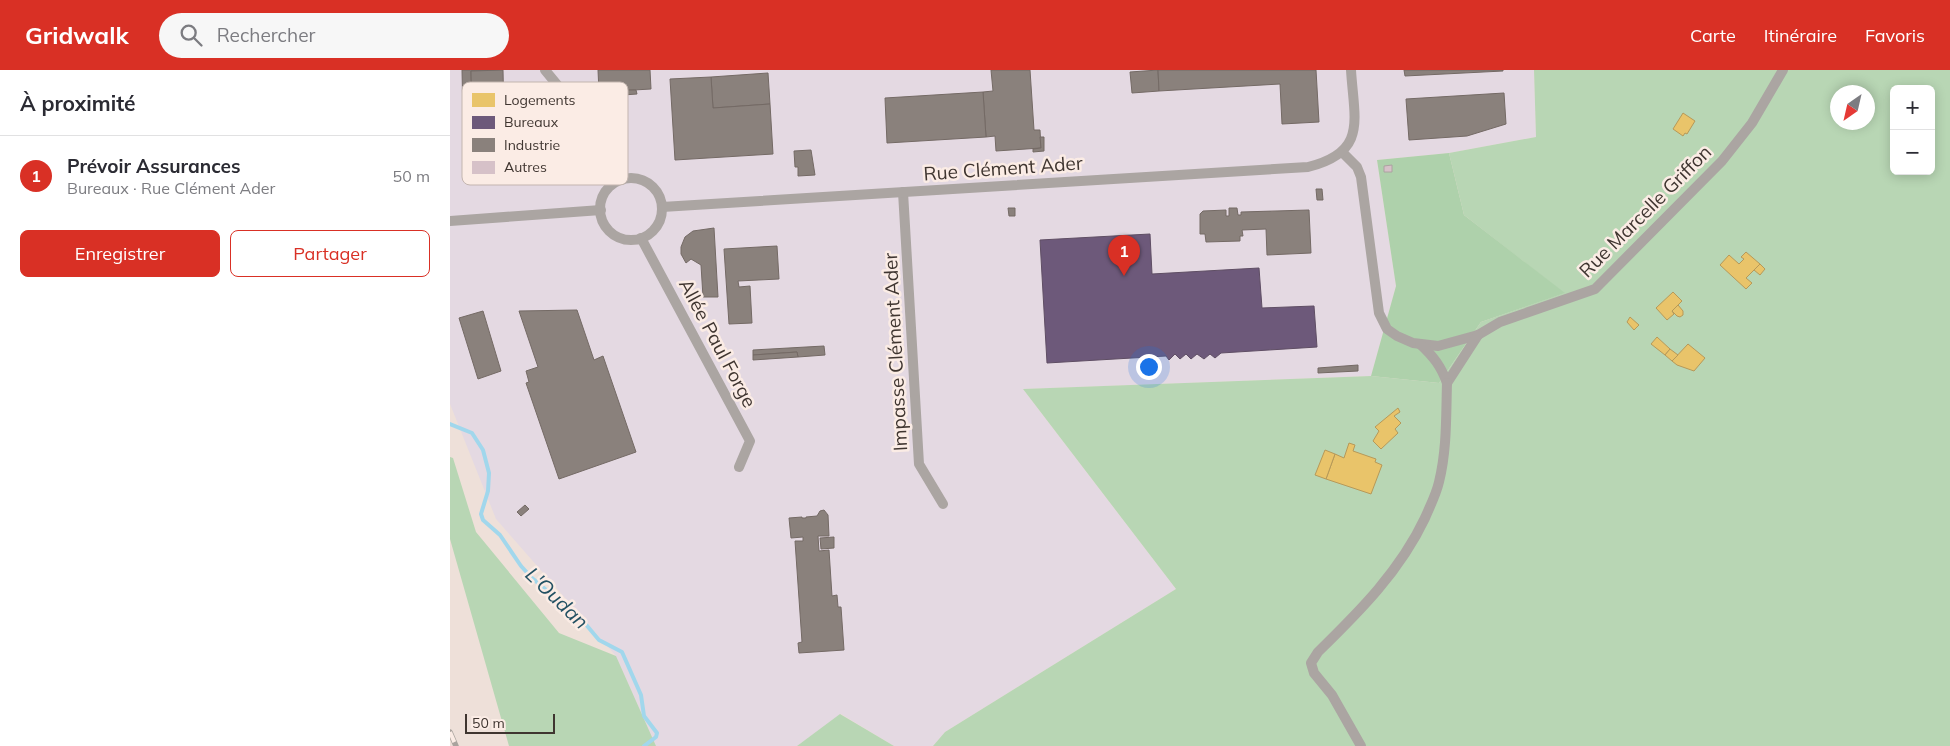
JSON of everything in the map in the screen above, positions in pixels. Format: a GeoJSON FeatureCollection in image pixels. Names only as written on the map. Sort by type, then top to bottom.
{"type":"FeatureCollection","features":[{"type":"Feature","properties":{"kind":"street"},"geometry":{"type":"LineString","coordinates":[[545,70],[555,82]]}},
{"type":"Feature","properties":{"kind":"street"},"geometry":{"type":"LineString","coordinates":[[1342,152],[1353,134],[1351,70]]}},
{"type":"Feature","properties":{"kind":"street","name":"Rue Marcelle Griffon"},"geometry":{"type":"LineString","coordinates":[[1342,152],[1357,167],[1361,177],[1379,314],[1387,329],[1397,336],[1420,344],[1438,346],[1451,344],[1478,335],[1500,322],[1595,289],[1722,162],[1752,123],[1783,70]]}},
{"type":"Feature","properties":{"kind":"street","name":"Rue Clément Ader"},"geometry":{"type":"LineString","coordinates":[[662,207],[1308,167],[1335,158],[1342,152]]}},
{"type":"Feature","properties":{"kind":"street"},"geometry":{"type":"LineString","coordinates":[[613,185],[604,194],[601,210],[602,220],[613,233],[627,239],[641,238],[648,235],[658,224],[662,207],[656,191],[648,183],[632,178],[628,179]]}},
{"type":"Feature","properties":{"kind":"street","name":"Impasse Clément Ader"},"geometry":{"type":"LineString","coordinates":[[903,192],[919,464],[943,504]]}},
{"type":"Feature","properties":{"kind":"street"},"geometry":{"type":"LineString","coordinates":[[450,221],[601,210]]}},
{"type":"Feature","properties":{"kind":"street","name":"Allée Paul Forge"},"geometry":{"type":"LineString","coordinates":[[641,238],[750,441],[740,466]]}},
{"type":"Feature","properties":{"kind":"street"},"geometry":{"type":"LineString","coordinates":[[1447,383],[1478,335]]}},
{"type":"Feature","properties":{"kind":"street"},"geometry":{"type":"LineString","coordinates":[[1361,746],[1332,695],[1314,673],[1311,663],[1318,652],[1382,587],[1417,536],[1440,482],[1446,429],[1447,383],[1435,358],[1420,344]]}},
{"type":"Feature","properties":{"kind":"shaded area"},"geometry":{"type":"Polygon","coordinates":[[[450,70],[1534,70],[1536,137],[1449,153],[1377,160],[1396,286],[1371,376],[1023,389],[1176,589],[945,732],[933,746],[894,746],[841,714],[797,746],[656,746],[616,656],[496,519],[450,404],[450,70]]]}},
{"type":"Feature","properties":{"kind":"green space"},"geometry":{"type":"Polygon","coordinates":[[[1534,70],[1950,70],[1950,746],[933,746],[945,732],[1176,589],[1023,389],[1371,376],[1439,383],[1481,322],[1564,293],[1464,215],[1449,153],[1536,137],[1534,70]]]}},
{"type":"Feature","properties":{"kind":"green space"},"geometry":{"type":"Polygon","coordinates":[[[1449,153],[1464,215],[1565,293],[1481,322],[1439,383],[1371,376],[1396,286],[1377,160],[1449,153]]]}},
{"type":"Feature","properties":{"kind":"green space"},"geometry":{"type":"Polygon","coordinates":[[[450,457],[453,458],[476,532],[559,633],[616,656],[656,746],[509,746],[450,539],[450,457]]]}},
{"type":"Feature","properties":{"kind":"green space"},"geometry":{"type":"Polygon","coordinates":[[[840,714],[894,746],[797,746],[840,714]]]}},
{"type":"Feature","properties":{"kind":"building: Logements"},"geometry":{"type":"Polygon","coordinates":[[[1683,113],[1695,121],[1687,134],[1685,133],[1683,136],[1673,129],[1683,113]]]}},
{"type":"Feature","properties":{"kind":"building: Logements"},"geometry":{"type":"Polygon","coordinates":[[[1746,252],[1760,264],[1746,278],[1752,283],[1746,289],[1720,265],[1729,255],[1739,264],[1744,259],[1741,257],[1746,252]]]}},
{"type":"Feature","properties":{"kind":"building: Logements"},"geometry":{"type":"Polygon","coordinates":[[[1760,264],[1765,269],[1760,275],[1754,270],[1760,264]]]}},
{"type":"Feature","properties":{"kind":"building: Logements"},"geometry":{"type":"Polygon","coordinates":[[[1673,292],[1682,301],[1672,311],[1674,314],[1667,320],[1656,308],[1673,292]]]}},
{"type":"Feature","properties":{"kind":"building: Logements"},"geometry":{"type":"Polygon","coordinates":[[[1678,305],[1683,311],[1683,315],[1680,317],[1672,311],[1678,305]]]}},
{"type":"Feature","properties":{"kind":"building: Logements"},"geometry":{"type":"Polygon","coordinates":[[[1630,317],[1639,325],[1634,330],[1627,322],[1630,317]]]}},
{"type":"Feature","properties":{"kind":"building: Logements"},"geometry":{"type":"Polygon","coordinates":[[[1657,337],[1670,349],[1665,355],[1651,344],[1657,337]]]}},
{"type":"Feature","properties":{"kind":"building: Logements"},"geometry":{"type":"Polygon","coordinates":[[[1688,344],[1705,358],[1694,371],[1677,365],[1672,361],[1688,344]]]}},
{"type":"Feature","properties":{"kind":"building: Logements"},"geometry":{"type":"Polygon","coordinates":[[[1670,349],[1678,355],[1672,361],[1665,355],[1670,349]]]}},
{"type":"Feature","properties":{"kind":"building: Logements"},"geometry":{"type":"Polygon","coordinates":[[[1398,408],[1400,412],[1394,416],[1401,423],[1395,429],[1398,433],[1381,449],[1373,441],[1379,431],[1375,427],[1398,408]]]}},
{"type":"Feature","properties":{"kind":"building: Logements"},"geometry":{"type":"Polygon","coordinates":[[[1349,443],[1355,445],[1353,451],[1376,459],[1375,462],[1382,465],[1371,494],[1326,479],[1335,454],[1344,458],[1349,443]]]}},
{"type":"Feature","properties":{"kind":"building: Logements"},"geometry":{"type":"Polygon","coordinates":[[[1325,450],[1335,454],[1326,479],[1315,475],[1325,450]]]}},
{"type":"Feature","properties":{"kind":"building: Bureaux"},"geometry":{"type":"Polygon","coordinates":[[[1150,234],[1152,274],[1259,268],[1262,308],[1314,306],[1317,347],[1221,353],[1215,358],[1210,354],[1204,359],[1197,354],[1191,359],[1186,354],[1180,359],[1175,354],[1169,360],[1166,356],[1047,363],[1040,240],[1150,234]]]}},
{"type":"Feature","properties":{"kind":"building: Industrie"},"geometry":{"type":"Polygon","coordinates":[[[462,70],[503,70],[471,71],[471,82],[462,82],[462,70]]]}},
{"type":"Feature","properties":{"kind":"building: Industrie"},"geometry":{"type":"Polygon","coordinates":[[[503,70],[503,82],[471,82],[471,71],[503,70]]]}},
{"type":"Feature","properties":{"kind":"building: Industrie"},"geometry":{"type":"Polygon","coordinates":[[[598,70],[650,70],[651,89],[628,90],[628,82],[599,82],[598,70]]]}},
{"type":"Feature","properties":{"kind":"building: Industrie"},"geometry":{"type":"Polygon","coordinates":[[[991,70],[1030,70],[1034,130],[1040,130],[1041,148],[996,151],[995,136],[986,137],[983,92],[993,91],[991,70]]]}},
{"type":"Feature","properties":{"kind":"building: Industrie"},"geometry":{"type":"Polygon","coordinates":[[[1158,70],[1159,91],[1132,93],[1130,72],[1158,70]]]}},
{"type":"Feature","properties":{"kind":"building: Industrie"},"geometry":{"type":"Polygon","coordinates":[[[1158,70],[1316,70],[1319,122],[1282,124],[1280,84],[1159,91],[1158,70]]]}},
{"type":"Feature","properties":{"kind":"building: Industrie"},"geometry":{"type":"Polygon","coordinates":[[[1404,70],[1503,70],[1503,71],[1405,76],[1404,70]]]}},
{"type":"Feature","properties":{"kind":"building: Industrie"},"geometry":{"type":"Polygon","coordinates":[[[768,73],[770,104],[713,108],[711,77],[768,73]]]}},
{"type":"Feature","properties":{"kind":"building: Industrie"},"geometry":{"type":"Polygon","coordinates":[[[711,77],[713,108],[770,104],[773,154],[675,160],[670,79],[711,77]]]}},
{"type":"Feature","properties":{"kind":"building: Industrie"},"geometry":{"type":"Polygon","coordinates":[[[628,90],[636,90],[637,94],[628,95],[628,90]]]}},
{"type":"Feature","properties":{"kind":"building: Industrie"},"geometry":{"type":"Polygon","coordinates":[[[983,92],[986,137],[887,143],[885,98],[983,92]]]}},
{"type":"Feature","properties":{"kind":"building: Industrie"},"geometry":{"type":"Polygon","coordinates":[[[1504,93],[1506,124],[1467,136],[1409,140],[1406,99],[1504,93]]]}},
{"type":"Feature","properties":{"kind":"building: Industrie"},"geometry":{"type":"Polygon","coordinates":[[[1040,137],[1044,137],[1044,151],[1033,152],[1033,149],[1041,148],[1040,137]]]}},
{"type":"Feature","properties":{"kind":"building: Industrie"},"geometry":{"type":"Polygon","coordinates":[[[811,150],[815,175],[798,176],[798,167],[795,167],[794,151],[811,150]]]}},
{"type":"Feature","properties":{"kind":"building: Industrie"},"geometry":{"type":"Polygon","coordinates":[[[1316,189],[1322,189],[1323,200],[1317,200],[1316,189]]]}},
{"type":"Feature","properties":{"kind":"building: Industrie"},"geometry":{"type":"Polygon","coordinates":[[[1008,208],[1015,208],[1015,216],[1009,216],[1008,208]]]}},
{"type":"Feature","properties":{"kind":"building: Industrie"},"geometry":{"type":"Polygon","coordinates":[[[1229,208],[1237,208],[1238,215],[1241,215],[1241,212],[1309,210],[1311,253],[1267,255],[1266,229],[1242,230],[1243,236],[1240,236],[1240,241],[1206,242],[1205,234],[1200,234],[1200,214],[1203,211],[1226,210],[1226,216],[1229,216],[1229,208]]]}},
{"type":"Feature","properties":{"kind":"building: Industrie"},"geometry":{"type":"Polygon","coordinates":[[[714,228],[718,297],[703,297],[701,265],[691,259],[686,263],[681,254],[681,247],[685,237],[693,231],[714,228]]]}},
{"type":"Feature","properties":{"kind":"building: Industrie"},"geometry":{"type":"Polygon","coordinates":[[[777,246],[779,279],[738,281],[739,287],[750,286],[752,323],[729,324],[724,249],[777,246]]]}},
{"type":"Feature","properties":{"kind":"building: Industrie"},"geometry":{"type":"Polygon","coordinates":[[[577,310],[594,360],[603,356],[636,452],[559,479],[526,383],[529,382],[526,371],[538,367],[519,311],[577,310]]]}},
{"type":"Feature","properties":{"kind":"building: Industrie"},"geometry":{"type":"Polygon","coordinates":[[[483,311],[501,371],[478,379],[459,318],[483,311]]]}},
{"type":"Feature","properties":{"kind":"building: Industrie"},"geometry":{"type":"Polygon","coordinates":[[[824,346],[825,355],[798,357],[797,352],[753,355],[753,350],[824,346]]]}},
{"type":"Feature","properties":{"kind":"building: Industrie"},"geometry":{"type":"Polygon","coordinates":[[[797,352],[798,357],[753,360],[753,355],[797,352]]]}},
{"type":"Feature","properties":{"kind":"building: Industrie"},"geometry":{"type":"Polygon","coordinates":[[[1358,365],[1358,371],[1318,373],[1318,368],[1358,365]]]}},
{"type":"Feature","properties":{"kind":"building: Industrie"},"geometry":{"type":"Polygon","coordinates":[[[525,505],[529,509],[521,516],[517,512],[525,505]]]}},
{"type":"Feature","properties":{"kind":"building: Industrie"},"geometry":{"type":"Polygon","coordinates":[[[824,510],[828,515],[829,536],[818,536],[819,551],[829,550],[832,596],[837,595],[838,607],[841,607],[844,650],[799,653],[798,643],[802,642],[795,541],[803,541],[803,537],[791,538],[789,518],[817,516],[820,511],[824,510]]]}},
{"type":"Feature","properties":{"kind":"building: Industrie"},"geometry":{"type":"Polygon","coordinates":[[[834,537],[834,548],[821,549],[820,538],[834,537]]]}},
{"type":"Feature","properties":{"kind":"building: Autres"},"geometry":{"type":"Polygon","coordinates":[[[1392,165],[1392,172],[1384,172],[1384,166],[1392,165]]]}},
{"type":"Feature","properties":{"kind":"waterway","name":"L'Oudan"},"geometry":{"type":"LineString","coordinates":[[450,424],[472,433],[483,450],[489,473],[488,491],[481,514],[483,520],[500,535],[521,566],[532,578],[583,621],[599,640],[622,652],[641,695],[644,716],[657,733],[656,737],[644,746]]}},
{"type":"Feature","properties":{"kind":"railway"},"geometry":{"type":"LineString","coordinates":[[450,732],[456,746]]}},
{"type":"Feature","properties":{"kind":"place","name":"Prévoir Assurances"},"geometry":{"type":"Point","coordinates":[1124,276]}}]}
